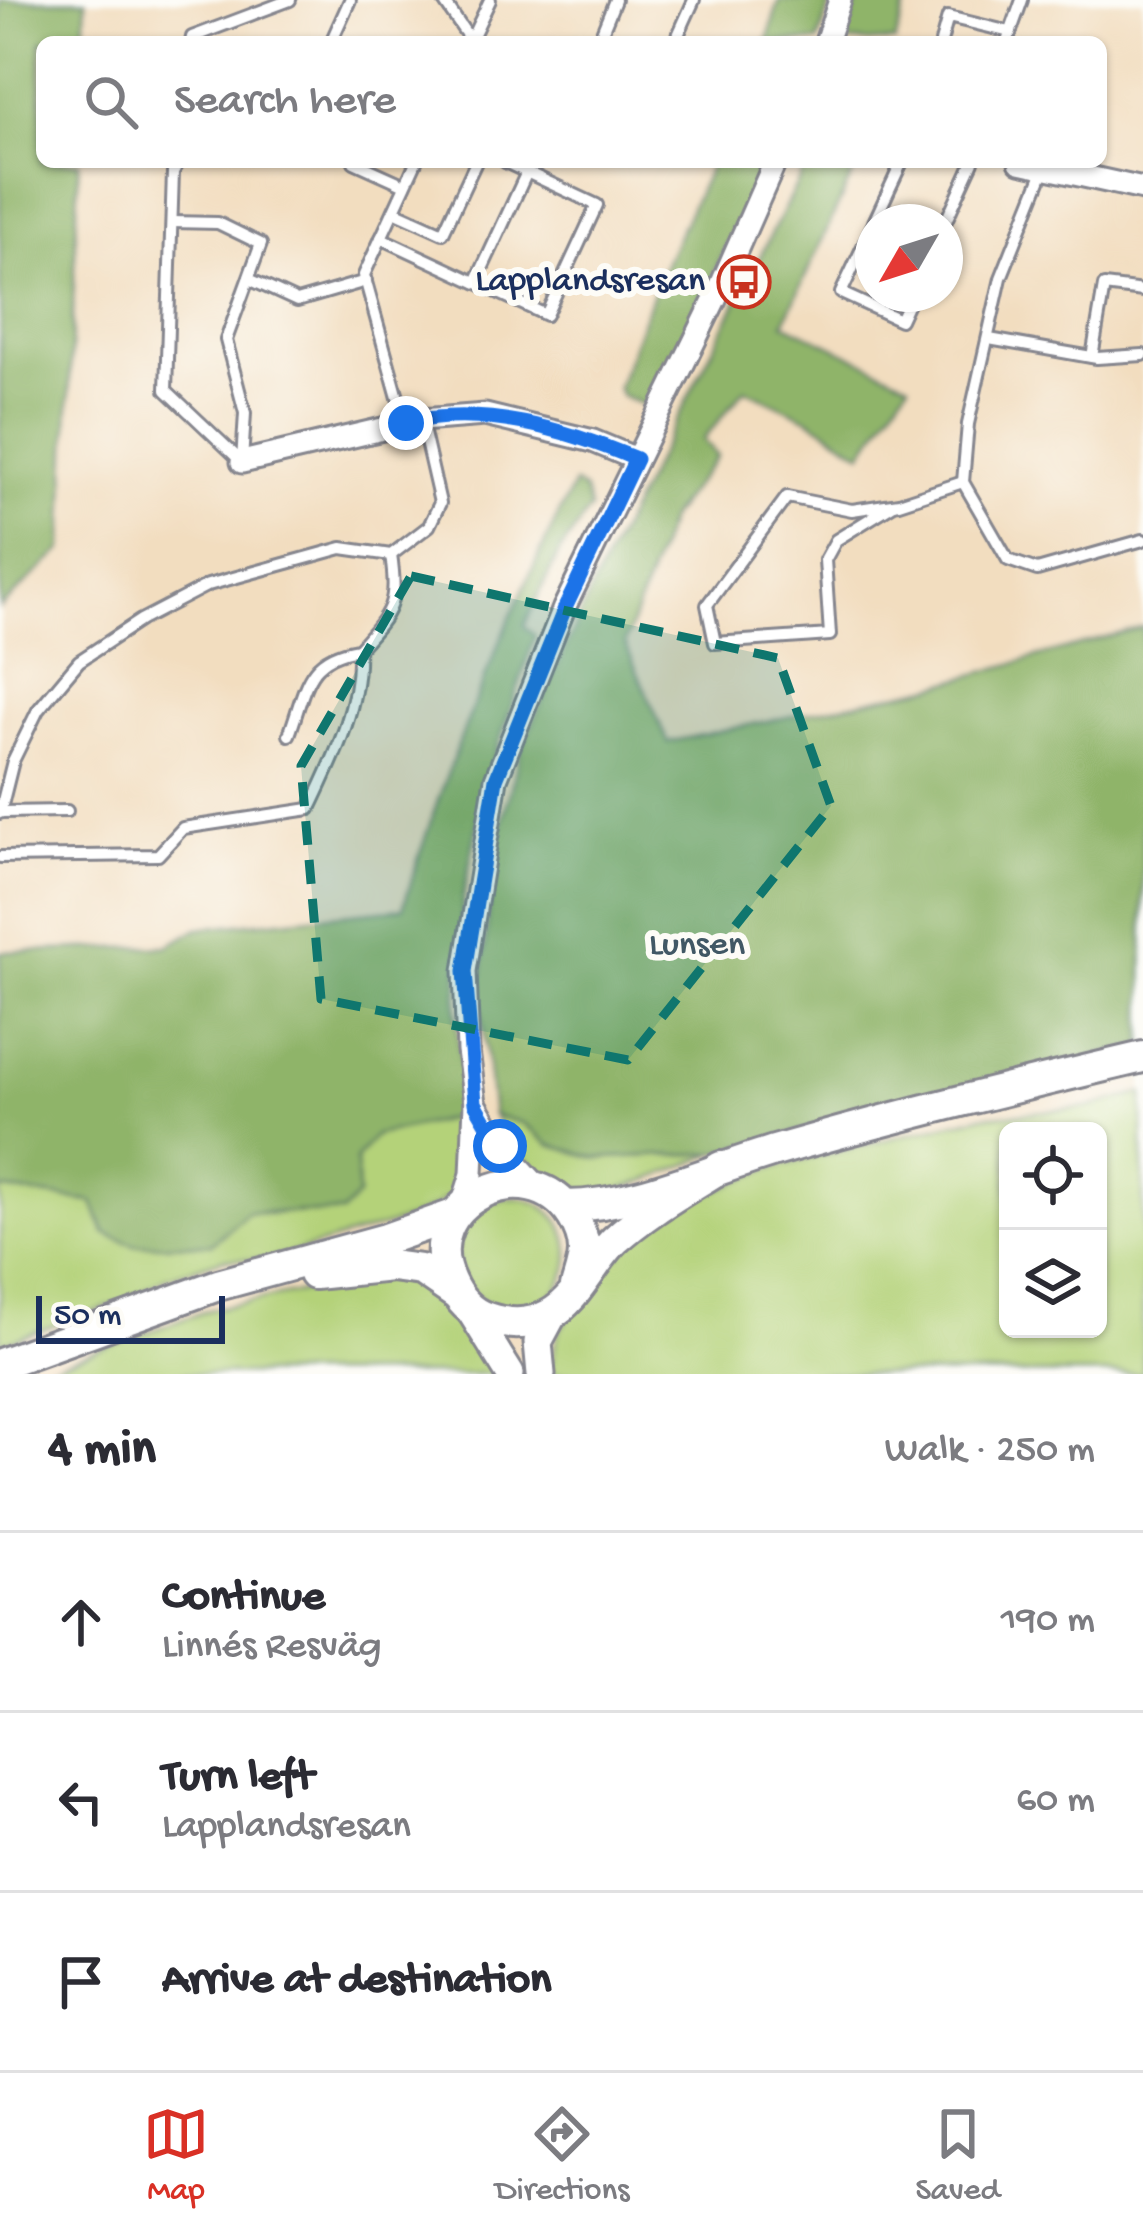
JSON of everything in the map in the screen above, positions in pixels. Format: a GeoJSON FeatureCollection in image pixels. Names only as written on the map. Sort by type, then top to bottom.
{"type":"FeatureCollection","features":[{"type":"Feature","properties":{"kind":"main road"},"geometry":{"type":"LineString","coordinates":[[566,1206],[613,1204],[927,1107],[1143,1057]]}},
{"type":"Feature","properties":{"kind":"main road"},"geometry":{"type":"LineString","coordinates":[[218,1285],[391,1266],[421,1270],[464,1304],[504,1324],[528,1323],[553,1314],[614,1241],[639,1220],[721,1167]]}},
{"type":"Feature","properties":{"kind":"main road"},"geometry":{"type":"LineString","coordinates":[[0,1364],[218,1285],[386,1239],[458,1210],[492,1186],[539,1188],[566,1206],[580,1228],[584,1252],[576,1287]]}},
{"type":"Feature","properties":{"kind":"main road"},"geometry":{"type":"LineString","coordinates":[[458,1210],[444,1237],[443,1255],[446,1275],[464,1304]]}},
{"type":"Feature","properties":{"kind":"street"},"geometry":{"type":"LineString","coordinates":[[828,36],[840,0]]}},
{"type":"Feature","properties":{"kind":"street"},"geometry":{"type":"LineString","coordinates":[[458,1210],[472,1174],[475,1103],[465,971],[496,779],[565,608],[715,299],[772,168]]}},
{"type":"Feature","properties":{"kind":"street"},"geometry":{"type":"LineString","coordinates":[[1045,168],[1143,189]]}},
{"type":"Feature","properties":{"kind":"street"},"geometry":{"type":"LineString","coordinates":[[242,462],[413,422],[485,415],[592,441],[636,459]]}},
{"type":"Feature","properties":{"kind":"street"},"geometry":{"type":"LineString","coordinates":[[475,1103],[500,1146],[539,1188]]}},
{"type":"Feature","properties":{"kind":"street"},"geometry":{"type":"LineString","coordinates":[[464,1304],[510,1374]]}},
{"type":"Feature","properties":{"kind":"street"},"geometry":{"type":"LineString","coordinates":[[541,1374],[538,1342],[553,1314]]}},
{"type":"Feature","properties":{"kind":"lane"},"geometry":{"type":"LineString","coordinates":[[195,36],[290,0]]}},
{"type":"Feature","properties":{"kind":"lane"},"geometry":{"type":"LineString","coordinates":[[334,36],[350,0]]}},
{"type":"Feature","properties":{"kind":"lane"},"geometry":{"type":"LineString","coordinates":[[443,0],[467,36]]}},
{"type":"Feature","properties":{"kind":"lane"},"geometry":{"type":"LineString","coordinates":[[474,36],[490,0]]}},
{"type":"Feature","properties":{"kind":"lane"},"geometry":{"type":"LineString","coordinates":[[600,36],[615,0]]}},
{"type":"Feature","properties":{"kind":"lane"},"geometry":{"type":"LineString","coordinates":[[678,36],[694,0]]}},
{"type":"Feature","properties":{"kind":"lane"},"geometry":{"type":"LineString","coordinates":[[1009,36],[1022,0]]}},
{"type":"Feature","properties":{"kind":"lane"},"geometry":{"type":"LineString","coordinates":[[943,36],[948,16],[1006,36]]}},
{"type":"Feature","properties":{"kind":"lane"},"geometry":{"type":"LineString","coordinates":[[175,168],[166,390],[242,462]]}},
{"type":"Feature","properties":{"kind":"lane"},"geometry":{"type":"LineString","coordinates":[[367,168],[405,185]]}},
{"type":"Feature","properties":{"kind":"lane"},"geometry":{"type":"LineString","coordinates":[[67,811],[0,812],[14,761],[38,710],[79,661],[141,620],[208,585],[342,548],[391,555],[429,526],[440,503],[364,275],[413,168]]}},
{"type":"Feature","properties":{"kind":"lane"},"geometry":{"type":"LineString","coordinates":[[394,211],[443,233],[473,168]]}},
{"type":"Feature","properties":{"kind":"lane"},"geometry":{"type":"LineString","coordinates":[[381,238],[546,315],[597,205],[518,168]]}},
{"type":"Feature","properties":{"kind":"lane"},"geometry":{"type":"LineString","coordinates":[[883,204],[899,168]]}},
{"type":"Feature","properties":{"kind":"lane"},"geometry":{"type":"LineString","coordinates":[[954,204],[970,168]]}},
{"type":"Feature","properties":{"kind":"lane"},"geometry":{"type":"LineString","coordinates":[[1045,168],[1001,278],[968,424],[963,482],[1008,560],[1037,570],[1143,540]]}},
{"type":"Feature","properties":{"kind":"lane"},"geometry":{"type":"LineString","coordinates":[[476,282],[527,172]]}},
{"type":"Feature","properties":{"kind":"lane"},"geometry":{"type":"LineString","coordinates":[[172,222],[218,223],[261,244],[226,340],[245,412],[242,462]]}},
{"type":"Feature","properties":{"kind":"lane"},"geometry":{"type":"LineString","coordinates":[[855,265],[842,293],[855,299]]}},
{"type":"Feature","properties":{"kind":"lane"},"geometry":{"type":"LineString","coordinates":[[249,279],[297,301],[366,281]]}},
{"type":"Feature","properties":{"kind":"lane"},"geometry":{"type":"LineString","coordinates":[[1092,357],[1104,286],[1143,291]]}},
{"type":"Feature","properties":{"kind":"lane"},"geometry":{"type":"LineString","coordinates":[[989,339],[1092,357],[1143,355]]}},
{"type":"Feature","properties":{"kind":"lane"},"geometry":{"type":"LineString","coordinates":[[895,504],[836,540],[825,560],[830,635],[715,643],[707,605],[787,497],[852,510],[895,504],[963,482]]}},
{"type":"Feature","properties":{"kind":"lane"},"geometry":{"type":"LineString","coordinates":[[289,735],[313,672],[331,653],[358,649],[381,623],[397,594],[391,555]]}},
{"type":"Feature","properties":{"kind":"lane"},"geometry":{"type":"LineString","coordinates":[[0,857],[158,854],[183,828],[310,809],[339,746],[359,670],[358,649]]}},
{"type":"Feature","properties":{"kind":"highlighted area"},"geometry":{"type":"Polygon","coordinates":[[[411,576],[778,658],[831,806],[628,1060],[321,999],[301,766],[411,576]]]}},
{"type":"Feature","properties":{"kind":"green space"},"geometry":{"type":"Polygon","coordinates":[[[0,0],[86,0],[84,36],[36,36],[36,168],[79,168],[63,549],[0,608],[0,0]]]}},
{"type":"Feature","properties":{"kind":"green space"},"geometry":{"type":"Polygon","coordinates":[[[779,0],[832,0],[820,36],[769,36],[779,0]]]}},
{"type":"Feature","properties":{"kind":"green space"},"geometry":{"type":"Polygon","coordinates":[[[858,0],[908,0],[897,36],[845,36],[858,0]]]}},
{"type":"Feature","properties":{"kind":"green space"},"geometry":{"type":"Polygon","coordinates":[[[709,168],[763,168],[651,408],[622,396],[617,388],[661,272],[709,168]]]}},
{"type":"Feature","properties":{"kind":"green space","name":"Lunsen"},"geometry":{"type":"Polygon","coordinates":[[[805,168],[855,168],[784,323],[909,383],[862,453],[809,419],[745,389],[703,440],[717,456],[670,517],[625,643],[668,742],[934,686],[1143,627],[1143,1045],[716,1153],[597,1158],[550,1145],[523,1123],[493,1115],[480,999],[495,850],[521,749],[601,568],[805,168]]]}},
{"type":"Feature","properties":{"kind":"green space"},"geometry":{"type":"Polygon","coordinates":[[[574,484],[584,490],[590,509],[559,553],[524,626],[535,636],[487,778],[463,896],[456,1012],[465,1110],[449,1119],[375,1135],[356,1159],[358,1196],[342,1213],[248,1212],[211,1244],[134,1245],[105,1233],[93,1202],[0,1189],[0,952],[168,946],[198,928],[403,908],[479,692],[574,484]]]}},
{"type":"Feature","properties":{"kind":"green space"},"geometry":{"type":"Polygon","coordinates":[[[1143,1093],[1143,1374],[553,1374],[558,1332],[600,1274],[643,1231],[694,1199],[768,1169],[980,1116],[1086,1108],[1143,1093]]]}},
{"type":"Feature","properties":{"kind":"green space"},"geometry":{"type":"Polygon","coordinates":[[[465,1110],[465,1170],[454,1191],[436,1206],[406,1220],[267,1260],[223,1259],[165,1278],[123,1302],[0,1344],[0,1189],[93,1202],[211,1244],[248,1212],[273,1214],[358,1196],[355,1159],[375,1135],[449,1119],[465,1110]]]}},
{"type":"Feature","properties":{"kind":"green space"},"geometry":{"type":"Polygon","coordinates":[[[493,1115],[523,1123],[550,1145],[597,1158],[716,1153],[648,1180],[592,1192],[567,1187],[543,1174],[518,1151],[493,1115]]]}},
{"type":"Feature","properties":{"kind":"green space"},"geometry":{"type":"Polygon","coordinates":[[[513,1198],[534,1203],[552,1215],[564,1233],[569,1254],[564,1275],[552,1293],[534,1305],[513,1310],[492,1305],[474,1293],[462,1275],[457,1254],[462,1233],[474,1215],[492,1203],[513,1198]]]}},
{"type":"Feature","properties":{"kind":"green space"},"geometry":{"type":"Polygon","coordinates":[[[381,1276],[416,1279],[432,1291],[497,1374],[29,1374],[212,1309],[381,1276]]]}},
{"type":"Feature","properties":{"kind":"place","name":"Lapplandsresan"},"geometry":{"type":"Point","coordinates":[744,282]}},
{"type":"Feature","properties":{"kind":"route"},"geometry":{"type":"LineString","coordinates":[[406,423],[485,415],[592,441],[636,459],[565,608],[496,779],[465,971],[475,1103],[500,1146]]}}]}
